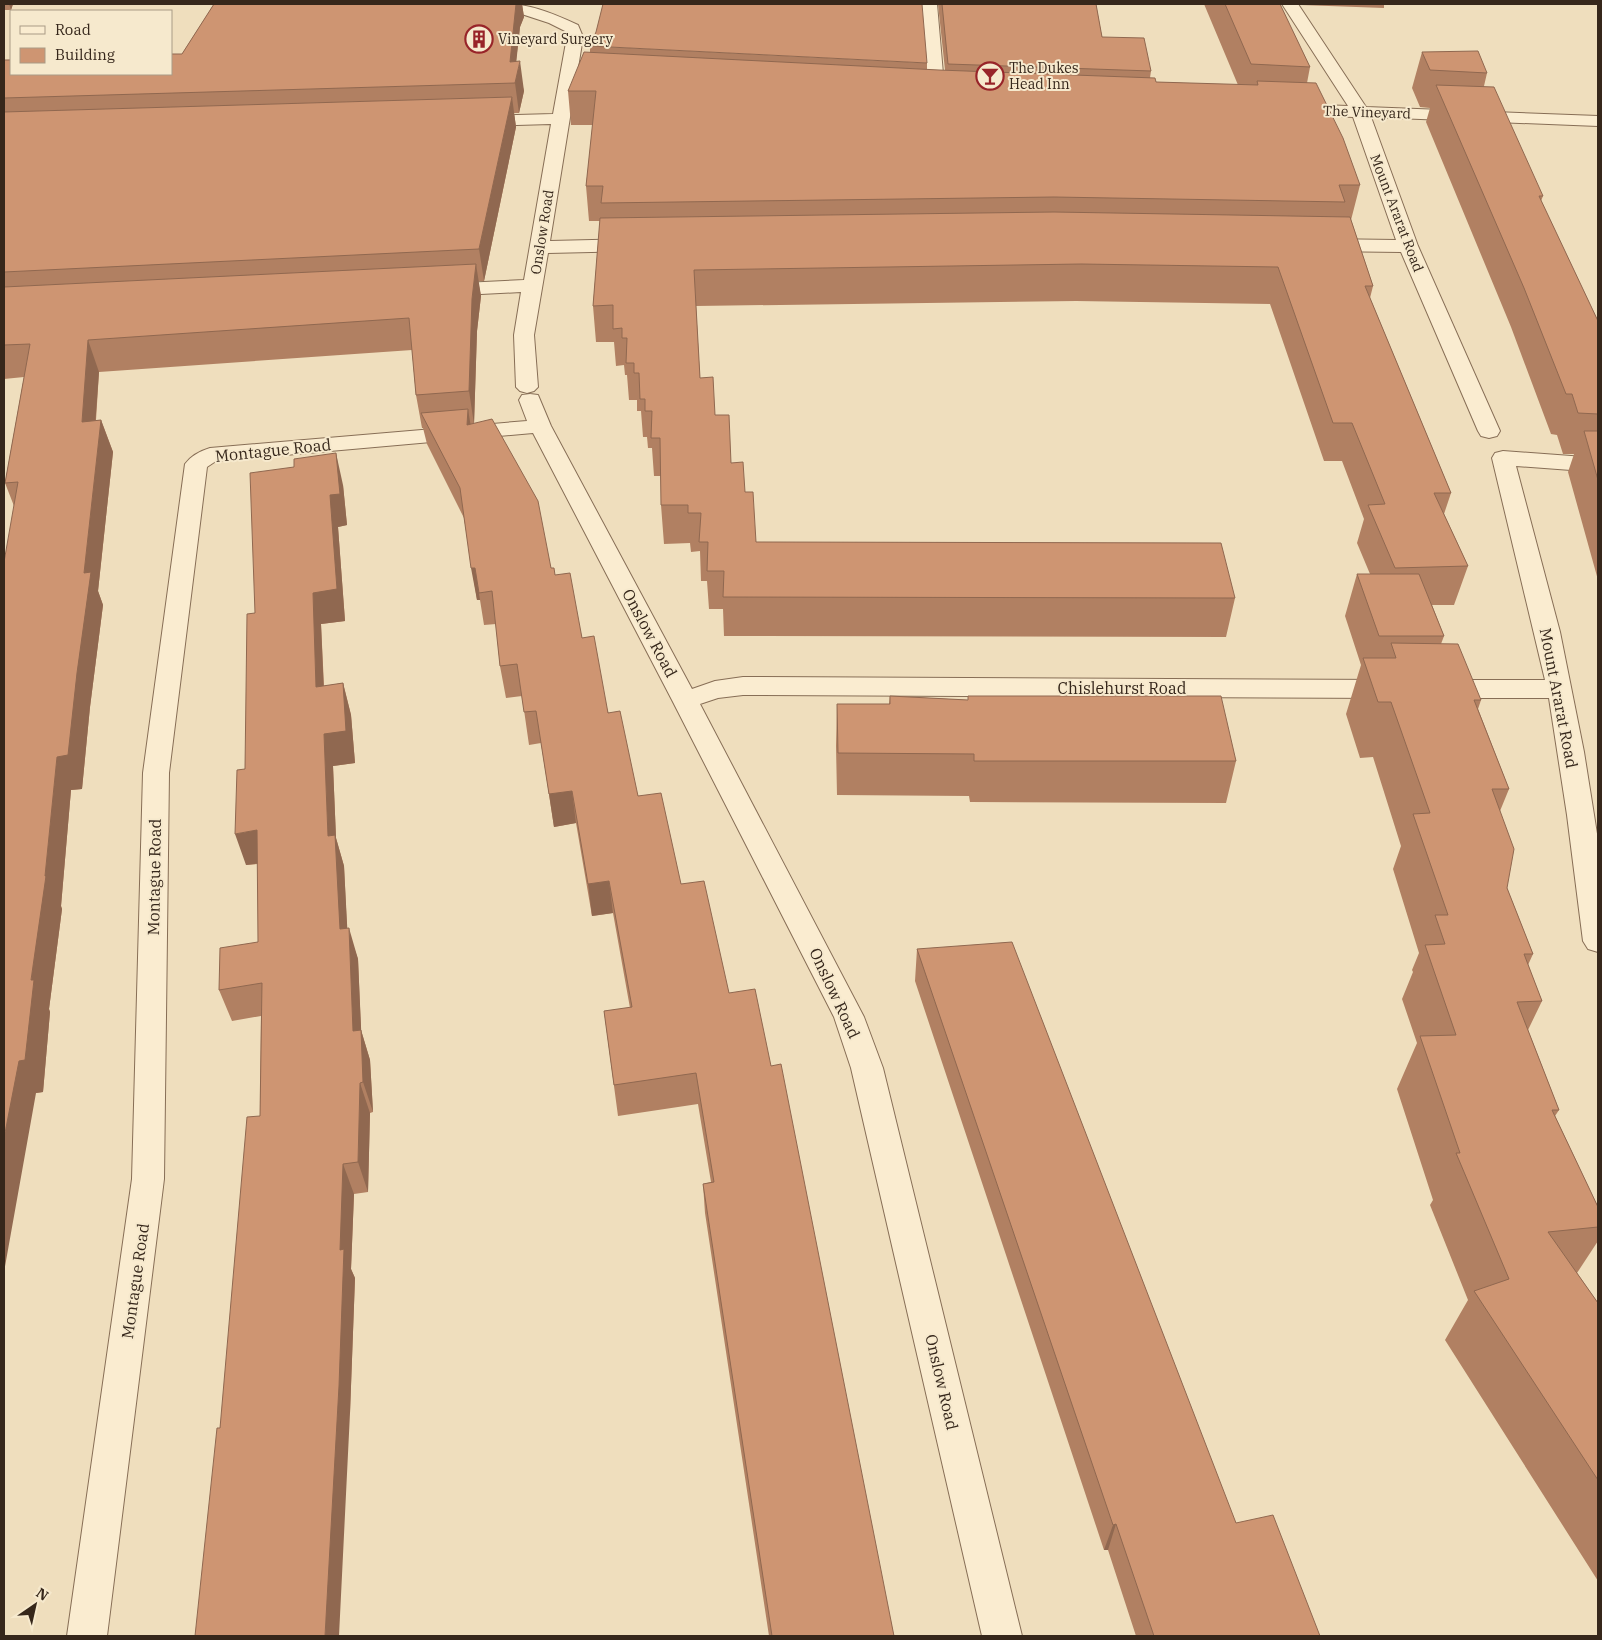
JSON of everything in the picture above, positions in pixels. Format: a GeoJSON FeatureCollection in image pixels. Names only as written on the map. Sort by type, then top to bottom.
{"type":"FeatureCollection","features":[{"type":"Feature","properties":{"kind":"street"},"geometry":{"type":"LineString","coordinates":[[506,4],[555,20],[572,28],[575,37],[569,78],[588,79]]}},
{"type":"Feature","properties":{"kind":"street"},"geometry":{"type":"LineString","coordinates":[[929,4],[937,97]]}},
{"type":"Feature","properties":{"kind":"street","name":"Mount Ararat Road"},"geometry":{"type":"LineString","coordinates":[[1290,4],[1360,112],[1408,246],[1489,431]]}},
{"type":"Feature","properties":{"kind":"street","name":"Onslow Road"},"geometry":{"type":"LineString","coordinates":[[569,78],[524,335],[532,404],[849,1017],[868,1068],[1002,1636]]}},
{"type":"Feature","properties":{"kind":"street"},"geometry":{"type":"LineString","coordinates":[[918,96],[956,98]]}},
{"type":"Feature","properties":{"kind":"street","name":"The Vineyard"},"geometry":{"type":"LineString","coordinates":[[1273,108],[1598,121]]}},
{"type":"Feature","properties":{"kind":"street"},"geometry":{"type":"LineString","coordinates":[[461,122],[561,118]]}},
{"type":"Feature","properties":{"kind":"street"},"geometry":{"type":"LineString","coordinates":[[539,247],[657,245]]}},
{"type":"Feature","properties":{"kind":"street"},"geometry":{"type":"LineString","coordinates":[[1308,245],[1408,246]]}},
{"type":"Feature","properties":{"kind":"street"},"geometry":{"type":"LineString","coordinates":[[426,291],[533,286]]}},
{"type":"Feature","properties":{"kind":"street","name":"Montague Road"},"geometry":{"type":"LineString","coordinates":[[87,1636],[148,1179],[156,772],[196,464],[210,455],[532,404]]}},
{"type":"Feature","properties":{"kind":"street","name":"Mount Ararat Road"},"geometry":{"type":"LineString","coordinates":[[1598,465],[1503,458],[1560,689],[1583,827],[1598,941]]}},
{"type":"Feature","properties":{"kind":"street","name":"Chislehurst Road"},"geometry":{"type":"LineString","coordinates":[[685,700],[715,690],[744,686],[1560,689]]}},
{"type":"Feature","properties":{"kind":"building"},"geometry":{"type":"Polygon","coordinates":[[[214,4],[516,4],[510,62],[520,61],[515,83],[4,98],[4,60],[10,60],[10,75],[172,75],[172,54],[182,54],[214,4]]]}},
{"type":"Feature","properties":{"kind":"building"},"geometry":{"type":"Polygon","coordinates":[[[603,4],[922,4],[927,63],[590,46],[596,32],[603,4]]]}},
{"type":"Feature","properties":{"kind":"building"},"geometry":{"type":"Polygon","coordinates":[[[942,4],[1096,4],[1102,37],[1144,38],[1151,71],[948,64],[942,4]]]}},
{"type":"Feature","properties":{"kind":"building"},"geometry":{"type":"Polygon","coordinates":[[[1225,4],[1280,4],[1310,67],[1251,64],[1225,4]]]}},
{"type":"Feature","properties":{"kind":"building"},"geometry":{"type":"Polygon","coordinates":[[[1478,51],[1487,73],[1430,70],[1422,52],[1478,51]]]}},
{"type":"Feature","properties":{"kind":"building"},"geometry":{"type":"Polygon","coordinates":[[[584,52],[939,70],[1155,78],[1156,82],[1258,85],[1257,81],[1316,83],[1343,138],[1360,185],[1339,185],[1345,202],[1054,197],[601,203],[603,186],[586,186],[596,91],[568,91],[584,52]]]}},
{"type":"Feature","properties":{"kind":"building"},"geometry":{"type":"Polygon","coordinates":[[[1436,85],[1494,87],[1543,196],[1539,196],[1598,321],[1598,414],[1578,413],[1572,394],[1566,394],[1524,288],[1436,85]]]}},
{"type":"Feature","properties":{"kind":"building"},"geometry":{"type":"Polygon","coordinates":[[[512,97],[479,249],[4,272],[4,112],[512,97]]]}},
{"type":"Feature","properties":{"kind":"building"},"geometry":{"type":"Polygon","coordinates":[[[1054,212],[1350,217],[1373,286],[1365,286],[1451,493],[1434,493],[1468,566],[1395,568],[1368,505],[1385,504],[1352,423],[1333,423],[1278,267],[1081,264],[694,270],[700,378],[713,377],[715,415],[729,415],[731,463],[743,462],[745,492],[753,492],[756,542],[1221,543],[1235,598],[723,597],[724,571],[707,571],[708,542],[699,542],[701,513],[688,513],[688,505],[661,505],[660,438],[651,438],[652,411],[645,411],[645,399],[640,399],[639,373],[634,373],[634,363],[626,363],[627,338],[622,338],[622,328],[613,329],[613,305],[593,306],[600,218],[1054,212]]]}},
{"type":"Feature","properties":{"kind":"building"},"geometry":{"type":"Polygon","coordinates":[[[476,264],[472,299],[469,391],[416,395],[409,318],[88,340],[82,422],[101,420],[84,573],[91,572],[68,755],[57,757],[46,876],[31,980],[34,980],[25,1060],[19,1061],[4,1138],[4,562],[18,482],[5,483],[30,344],[4,345],[4,287],[476,264]]]}},
{"type":"Feature","properties":{"kind":"building"},"geometry":{"type":"Polygon","coordinates":[[[468,409],[467,425],[492,419],[538,501],[551,568],[554,568],[555,575],[570,573],[582,638],[594,636],[608,713],[620,711],[638,796],[661,793],[681,884],[704,881],[729,993],[755,989],[771,1066],[781,1064],[894,1636],[772,1636],[703,1184],[714,1182],[696,1073],[614,1085],[604,1011],[632,1007],[609,881],[588,884],[572,791],[549,794],[536,711],[524,712],[517,664],[500,666],[492,591],[479,593],[475,568],[471,568],[460,488],[421,413],[468,409]]]}},
{"type":"Feature","properties":{"kind":"building"},"geometry":{"type":"Polygon","coordinates":[[[1584,431],[1598,431],[1598,480],[1584,431]]]}},
{"type":"Feature","properties":{"kind":"building"},"geometry":{"type":"Polygon","coordinates":[[[336,453],[340,494],[330,495],[337,589],[313,593],[316,687],[343,683],[346,731],[324,734],[328,836],[335,835],[340,929],[349,928],[353,1031],[361,1030],[363,1082],[360,1083],[358,1162],[343,1164],[340,1250],[344,1249],[339,1386],[325,1636],[195,1636],[217,1428],[220,1428],[247,1117],[260,1116],[262,983],[219,990],[220,948],[258,942],[257,830],[235,834],[237,770],[245,769],[247,614],[255,613],[250,473],[294,467],[294,459],[336,453]]]}},
{"type":"Feature","properties":{"kind":"building"},"geometry":{"type":"Polygon","coordinates":[[[1357,574],[1419,574],[1444,636],[1379,636],[1357,574]]]}},
{"type":"Feature","properties":{"kind":"building"},"geometry":{"type":"Polygon","coordinates":[[[1391,643],[1458,644],[1481,700],[1474,700],[1509,789],[1492,789],[1514,849],[1507,888],[1533,954],[1524,954],[1542,1001],[1517,1002],[1559,1110],[1552,1110],[1598,1207],[1598,1227],[1548,1232],[1598,1303],[1598,1480],[1474,1291],[1509,1279],[1456,1153],[1460,1153],[1420,1036],[1456,1035],[1425,945],[1445,944],[1435,915],[1448,915],[1413,814],[1430,813],[1391,702],[1378,702],[1363,658],[1396,658],[1391,643]]]}},
{"type":"Feature","properties":{"kind":"building"},"geometry":{"type":"Polygon","coordinates":[[[890,696],[968,700],[968,696],[1221,696],[1236,761],[974,761],[974,754],[838,753],[837,704],[890,704],[890,696]]]}},
{"type":"Feature","properties":{"kind":"building"},"geometry":{"type":"Polygon","coordinates":[[[1012,942],[1236,1523],[1273,1515],[1320,1636],[1154,1636],[1116,1524],[1113,1525],[917,949],[1012,942]]]}},
{"type":"Feature","properties":{"kind":"place","name":"Vineyard Surgery"},"geometry":{"type":"Point","coordinates":[479,39]}},
{"type":"Feature","properties":{"kind":"place","name":"The Dukes Head Inn"},"geometry":{"type":"Point","coordinates":[990,76]}}]}
